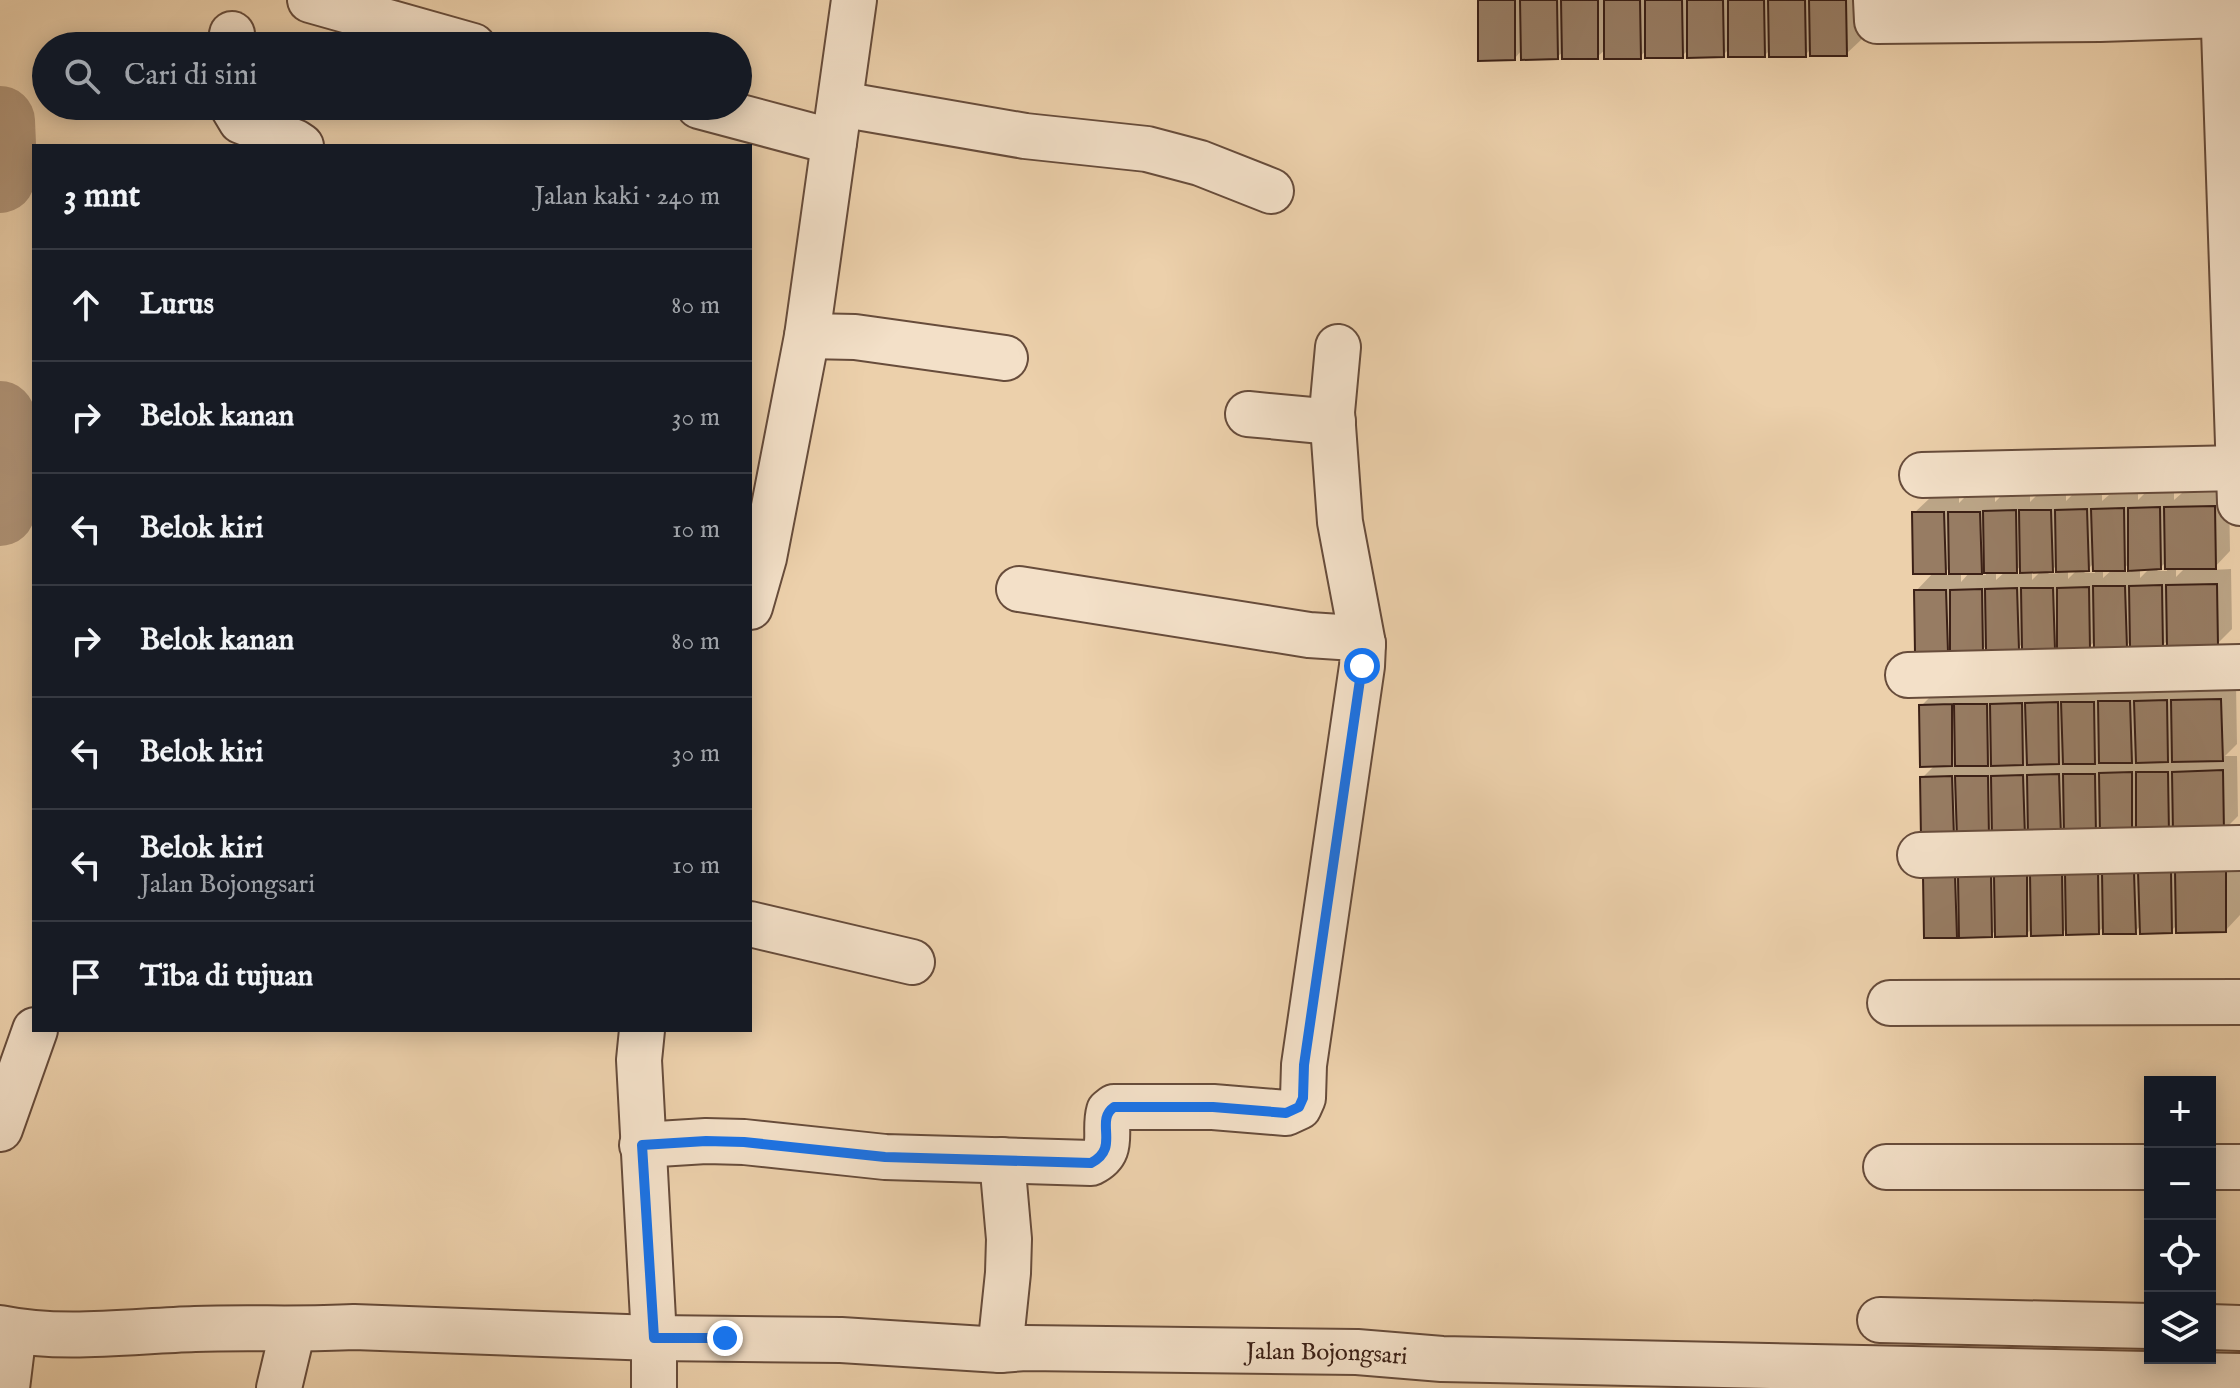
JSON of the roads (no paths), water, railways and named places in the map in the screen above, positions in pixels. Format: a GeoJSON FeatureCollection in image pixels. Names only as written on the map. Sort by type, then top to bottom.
{"type":"FeatureCollection","features":[{"type":"Feature","properties":{"kind":"street"},"geometry":{"type":"LineString","coordinates":[[310,0],[423,32]]}},
{"type":"Feature","properties":{"kind":"street"},"geometry":{"type":"LineString","coordinates":[[752,600],[764,558],[807,336],[854,0]]}},
{"type":"Feature","properties":{"kind":"street"},"geometry":{"type":"LineString","coordinates":[[1876,0],[1877,21],[2100,10],[2223,8],[2232,61],[2240,480],[1922,475]]}},
{"type":"Feature","properties":{"kind":"street"},"geometry":{"type":"LineString","coordinates":[[752,113],[837,123],[1025,136],[1147,149],[1200,163],[1271,191]]}},
{"type":"Feature","properties":{"kind":"street"},"geometry":{"type":"LineString","coordinates":[[240,120],[298,144]]}},
{"type":"Feature","properties":{"kind":"street"},"geometry":{"type":"LineString","coordinates":[[807,336],[855,337],[1005,358]]}},
{"type":"Feature","properties":{"kind":"street"},"geometry":{"type":"LineString","coordinates":[[642,1145],[731,1141],[885,1157],[1091,1163],[1101,1158],[1107,1148],[1107,1118],[1114,1107],[1213,1107],[1286,1113],[1299,1107],[1303,1098],[1304,1065],[1362,666],[1363,644],[1340,522],[1333,422],[1338,347]]}},
{"type":"Feature","properties":{"kind":"street"},"geometry":{"type":"LineString","coordinates":[[1248,414],[1333,422]]}},
{"type":"Feature","properties":{"kind":"street"},"geometry":{"type":"LineString","coordinates":[[1019,589],[1309,635],[1355,638],[1363,644]]}},
{"type":"Feature","properties":{"kind":"street"},"geometry":{"type":"LineString","coordinates":[[1908,675],[2240,667]]}},
{"type":"Feature","properties":{"kind":"street"},"geometry":{"type":"LineString","coordinates":[[1920,855],[2240,848]]}},
{"type":"Feature","properties":{"kind":"street"},"geometry":{"type":"LineString","coordinates":[[752,924],[912,962]]}},
{"type":"Feature","properties":{"kind":"street"},"geometry":{"type":"LineString","coordinates":[[1890,1003],[2240,1002]]}},
{"type":"Feature","properties":{"kind":"street"},"geometry":{"type":"LineString","coordinates":[[0,1129],[34,1032]]}},
{"type":"Feature","properties":{"kind":"street"},"geometry":{"type":"LineString","coordinates":[[642,1032],[639,1060],[654,1388]]}},
{"type":"Feature","properties":{"kind":"street"},"geometry":{"type":"LineString","coordinates":[[1000,1350],[1009,1239],[1002,1160]]}},
{"type":"Feature","properties":{"kind":"street"},"geometry":{"type":"LineString","coordinates":[[1886,1167],[2144,1167]]}},
{"type":"Feature","properties":{"kind":"street"},"geometry":{"type":"LineString","coordinates":[[2216,1167],[2240,1167]]}},
{"type":"Feature","properties":{"kind":"street"},"geometry":{"type":"LineString","coordinates":[[1880,1320],[2144,1326]]}},
{"type":"Feature","properties":{"kind":"street","name":"Jalan Bojongsari"},"geometry":{"type":"LineString","coordinates":[[7,1329],[68,1334],[213,1328],[354,1327],[654,1338],[841,1340],[1000,1350],[1357,1352],[1442,1359],[2240,1376]]}},
{"type":"Feature","properties":{"kind":"street"},"geometry":{"type":"LineString","coordinates":[[2216,1327],[2240,1328]]}},
{"type":"Feature","properties":{"kind":"street"},"geometry":{"type":"LineString","coordinates":[[7,1329],[7,1388]]}},
{"type":"Feature","properties":{"kind":"street"},"geometry":{"type":"LineString","coordinates":[[279,1388],[293,1329]]}},
{"type":"Feature","properties":{"kind":"waterway"},"geometry":{"type":"LineString","coordinates":[[0,121],[0,178]]}},
{"type":"Feature","properties":{"kind":"waterway"},"geometry":{"type":"LineString","coordinates":[[0,416],[7,439],[9,464],[7,489],[0,511]]}}]}
